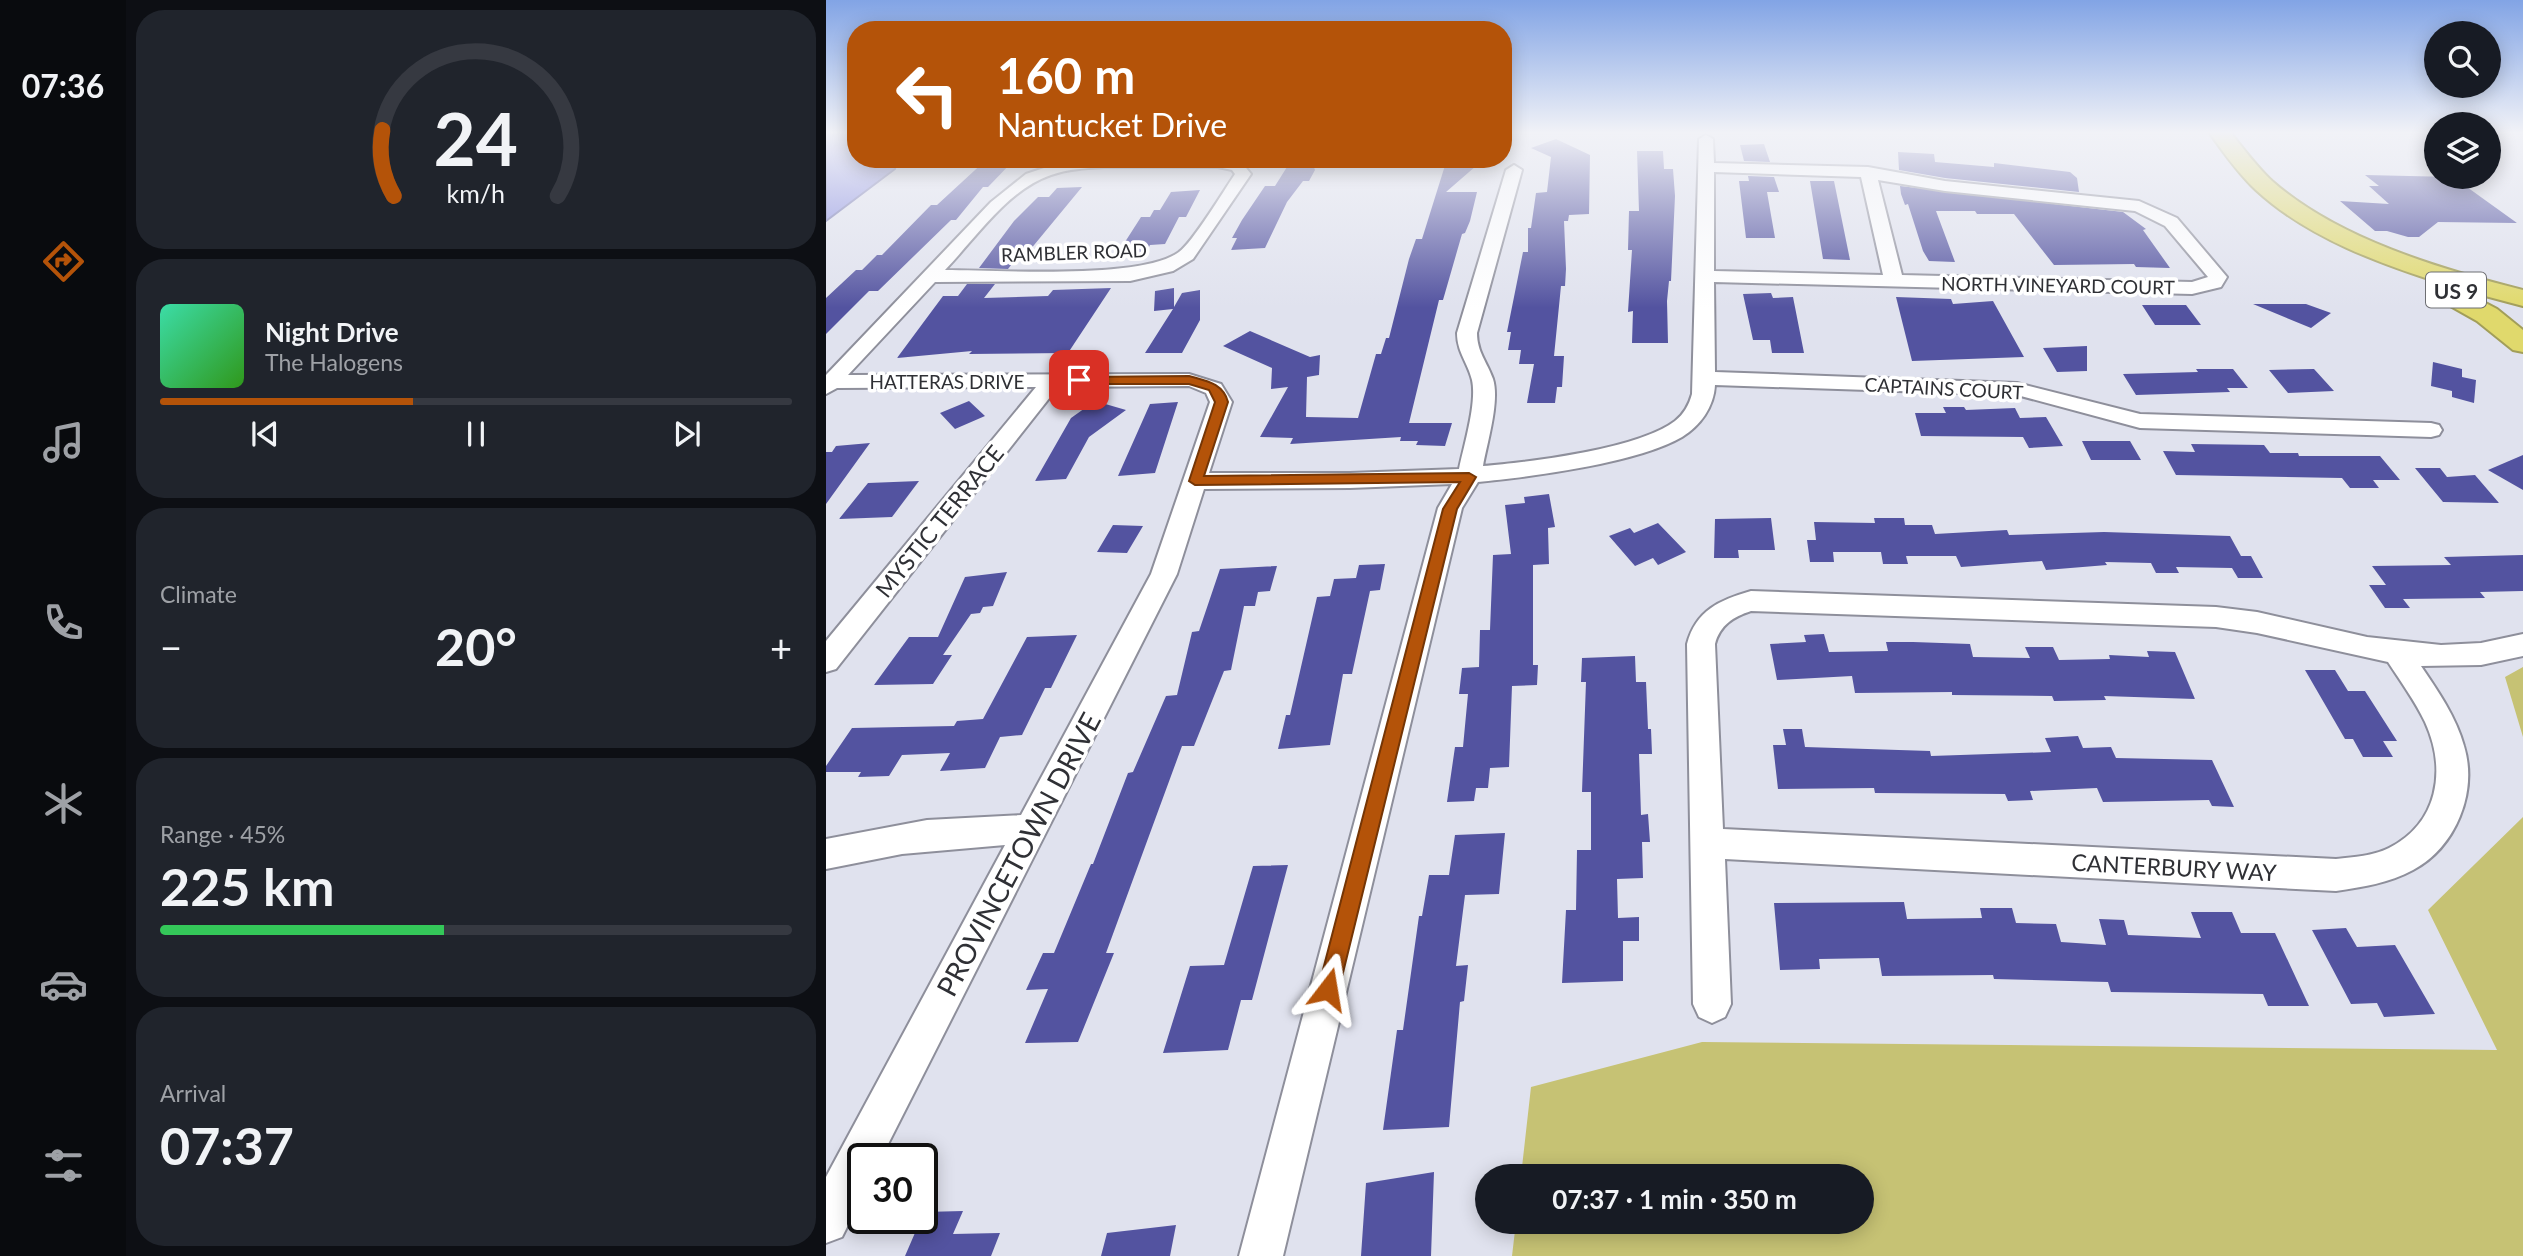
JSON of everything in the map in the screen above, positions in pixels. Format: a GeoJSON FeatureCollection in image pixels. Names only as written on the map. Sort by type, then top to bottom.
{"type":"FeatureCollection","features":[{"type":"Feature","properties":{"kind":"highway","name":"US 9"},"geometry":{"type":"LineString","coordinates":[[2271,191],[2274,201],[2317,232],[2391,268],[2493,300],[2523,305]]}},
{"type":"Feature","properties":{"kind":"highway","name":"US 9"},"geometry":{"type":"LineString","coordinates":[[2271,191],[2322,224],[2358,243],[2457,280],[2494,282],[2523,278]]}},
{"type":"Feature","properties":{"kind":"highway"},"geometry":{"type":"LineString","coordinates":[[2391,268],[2470,304],[2502,325],[2523,344]]}},
{"type":"Feature","properties":{"kind":"highway"},"geometry":{"type":"LineString","coordinates":[[2457,280],[2523,298]]}},
{"type":"Feature","properties":{"kind":"street","name":"RAMBLER ROAD"},"geometry":{"type":"LineString","coordinates":[[929,276],[1014,191]]}},
{"type":"Feature","properties":{"kind":"street","name":"RAMBLER ROAD"},"geometry":{"type":"LineString","coordinates":[[929,276],[1130,275],[1167,267],[1188,255],[1232,191]]}},
{"type":"Feature","properties":{"kind":"street"},"geometry":{"type":"LineString","coordinates":[[1261,1256],[1450,509],[1469,477],[1482,409],[1483,381],[1467,347],[1467,333],[1508,191]]}},
{"type":"Feature","properties":{"kind":"street"},"geometry":{"type":"LineString","coordinates":[[1195,481],[1469,477],[1555,466],[1645,445],[1666,436],[1695,414],[1701,402],[1704,378],[1706,191]]}},
{"type":"Feature","properties":{"kind":"street"},"geometry":{"type":"LineString","coordinates":[[1872,191],[1894,281]]}},
{"type":"Feature","properties":{"kind":"street","name":"NORTH VINEYARD COURT"},"geometry":{"type":"LineString","coordinates":[[1705,276],[2192,288],[2214,284],[2227,278],[2171,222],[2139,206],[1990,191]]}},
{"type":"Feature","properties":{"kind":"street"},"geometry":{"type":"LineString","coordinates":[[828,385],[929,276]]}},
{"type":"Feature","properties":{"kind":"street","name":"CAPTAINS COURT"},"geometry":{"type":"LineString","coordinates":[[1704,378],[2017,390],[2040,393],[2116,417],[2140,421],[2431,430]]}},
{"type":"Feature","properties":{"kind":"street","name":"MYSTIC TERRACE"},"geometry":{"type":"LineString","coordinates":[[826,661],[1052,380]]}},
{"type":"Feature","properties":{"kind":"street","name":"HATTERAS DRIVE"},"geometry":{"type":"LineString","coordinates":[[828,385],[1189,380],[1213,387],[1220,394],[1222,402],[1195,481]]}},
{"type":"Feature","properties":{"kind":"street","name":"PROVINCETOWN DRIVE"},"geometry":{"type":"LineString","coordinates":[[826,1221],[1164,574],[1195,481]]}},
{"type":"Feature","properties":{"kind":"street"},"geometry":{"type":"LineString","coordinates":[[1712,1004],[1701,644],[1709,622],[1734,605],[1751,601],[2216,617],[2274,625],[2352,646],[2399,655],[2457,657],[2493,654],[2523,645]]}},
{"type":"Feature","properties":{"kind":"street","name":"CANTERBURY WAY"},"geometry":{"type":"LineString","coordinates":[[1707,843],[2336,875],[2378,868],[2409,855],[2431,837],[2447,814],[2454,786],[2451,754],[2440,724],[2399,655]]}},
{"type":"Feature","properties":{"kind":"street"},"geometry":{"type":"LineString","coordinates":[[826,854],[904,838],[969,830],[1030,830]]}},
{"type":"Feature","properties":{"kind":"shaded area"},"geometry":{"type":"Polygon","coordinates":[[[2523,667],[2523,737],[2505,677],[2523,667]]]}},
{"type":"Feature","properties":{"kind":"shaded area"},"geometry":{"type":"Polygon","coordinates":[[[2523,817],[2523,1256],[1512,1256],[1515,1234],[1874,1234],[1874,1164],[1522,1164],[1531,1087],[1702,1042],[2497,1050],[2428,910],[2523,817]]]}},
{"type":"Feature","properties":{"kind":"water"},"geometry":{"type":"Polygon","coordinates":[[[826,191],[866,191],[826,221],[826,191]]]}},
{"type":"Feature","properties":{"kind":"building"},"geometry":{"type":"Polygon","coordinates":[[[953,191],[980,191],[956,220],[951,220],[878,291],[869,291],[826,334],[826,298],[856,270],[862,270],[877,255],[882,255],[931,205],[937,205],[953,191]]]}},
{"type":"Feature","properties":{"kind":"building"},"geometry":{"type":"Polygon","coordinates":[[[1055,191],[1079,191],[1025,256],[1018,256],[1008,269],[979,268],[1014,221],[1038,197],[1049,197],[1055,191]]]}},
{"type":"Feature","properties":{"kind":"building"},"geometry":{"type":"Polygon","coordinates":[[[1200,191],[1186,217],[1179,217],[1165,244],[1150,245],[1145,255],[1116,256],[1141,217],[1150,217],[1154,210],[1160,210],[1171,192],[1200,191]]]}},
{"type":"Feature","properties":{"kind":"building"},"geometry":{"type":"Polygon","coordinates":[[[1262,191],[1296,191],[1287,202],[1265,248],[1231,250],[1237,238],[1232,238],[1262,191]]]}},
{"type":"Feature","properties":{"kind":"building"},"geometry":{"type":"Polygon","coordinates":[[[1437,191],[1477,192],[1443,300],[1439,300],[1409,423],[1452,423],[1445,446],[1416,445],[1418,441],[1400,441],[1401,437],[1290,444],[1293,438],[1260,437],[1288,387],[1271,389],[1272,368],[1223,346],[1250,331],[1310,357],[1320,355],[1319,375],[1307,377],[1306,417],[1358,418],[1376,354],[1381,354],[1386,338],[1389,338],[1416,239],[1422,239],[1437,191]]]}},
{"type":"Feature","properties":{"kind":"building"},"geometry":{"type":"Polygon","coordinates":[[[1589,191],[1589,214],[1569,215],[1568,221],[1564,221],[1565,286],[1561,286],[1554,356],[1564,356],[1562,387],[1557,387],[1555,403],[1527,403],[1534,364],[1519,364],[1521,350],[1508,350],[1511,332],[1507,332],[1523,252],[1528,252],[1528,228],[1531,228],[1536,193],[1589,191]]]}},
{"type":"Feature","properties":{"kind":"building"},"geometry":{"type":"Polygon","coordinates":[[[1638,191],[1675,191],[1671,281],[1667,301],[1668,343],[1632,343],[1633,311],[1628,312],[1632,250],[1628,250],[1629,211],[1639,211],[1638,191]]]}},
{"type":"Feature","properties":{"kind":"building"},"geometry":{"type":"Polygon","coordinates":[[[1740,191],[1779,191],[1767,192],[1775,238],[1746,238],[1740,191]]]}},
{"type":"Feature","properties":{"kind":"building"},"geometry":{"type":"Polygon","coordinates":[[[1812,191],[1836,191],[1850,260],[1823,259],[1812,191]]]}},
{"type":"Feature","properties":{"kind":"building"},"geometry":{"type":"Polygon","coordinates":[[[1901,191],[1940,191],[2123,212],[2146,229],[2143,230],[2170,268],[2136,267],[2134,264],[2054,265],[2014,214],[1977,214],[1975,211],[1936,211],[1955,262],[1929,261],[1923,251],[1908,204],[1905,205],[1901,191]]]}},
{"type":"Feature","properties":{"kind":"building"},"geometry":{"type":"Polygon","coordinates":[[[2374,191],[2472,191],[2517,223],[2438,222],[2419,237],[2408,237],[2387,231],[2375,231],[2340,201],[2389,204],[2374,191]]]}},
{"type":"Feature","properties":{"kind":"building"},"geometry":{"type":"Polygon","coordinates":[[[967,284],[995,284],[984,298],[1048,296],[1053,290],[1111,288],[1068,353],[969,354],[972,351],[897,358],[943,296],[958,296],[967,284]]]}},
{"type":"Feature","properties":{"kind":"building"},"geometry":{"type":"Polygon","coordinates":[[[1174,288],[1174,307],[1182,293],[1200,290],[1200,320],[1182,353],[1145,353],[1173,309],[1154,311],[1155,291],[1174,288]]]}},
{"type":"Feature","properties":{"kind":"building"},"geometry":{"type":"Polygon","coordinates":[[[1771,293],[1773,298],[1793,297],[1804,353],[1772,353],[1770,340],[1753,340],[1743,294],[1771,293]]]}},
{"type":"Feature","properties":{"kind":"building"},"geometry":{"type":"Polygon","coordinates":[[[1896,297],[1951,299],[1953,304],[1993,301],[2024,357],[1912,361],[1896,297]]]}},
{"type":"Feature","properties":{"kind":"building"},"geometry":{"type":"Polygon","coordinates":[[[2253,304],[2306,304],[2331,313],[2311,328],[2253,304]]]}},
{"type":"Feature","properties":{"kind":"building"},"geometry":{"type":"Polygon","coordinates":[[[2142,305],[2186,305],[2201,325],[2155,325],[2142,305]]]}},
{"type":"Feature","properties":{"kind":"building"},"geometry":{"type":"Polygon","coordinates":[[[2087,346],[2087,371],[2057,372],[2043,348],[2087,346]]]}},
{"type":"Feature","properties":{"kind":"building"},"geometry":{"type":"Polygon","coordinates":[[[2433,362],[2462,369],[2462,377],[2476,380],[2474,403],[2452,397],[2452,391],[2431,386],[2433,362]]]}},
{"type":"Feature","properties":{"kind":"building"},"geometry":{"type":"Polygon","coordinates":[[[2196,369],[2233,369],[2248,388],[2227,388],[2230,392],[2136,395],[2123,374],[2198,372],[2196,369]]]}},
{"type":"Feature","properties":{"kind":"building"},"geometry":{"type":"Polygon","coordinates":[[[2314,369],[2334,391],[2288,393],[2269,370],[2314,369]]]}},
{"type":"Feature","properties":{"kind":"building"},"geometry":{"type":"Polygon","coordinates":[[[969,401],[985,416],[955,429],[940,413],[969,401]]]}},
{"type":"Feature","properties":{"kind":"building"},"geometry":{"type":"Polygon","coordinates":[[[1095,401],[1126,410],[1089,437],[1066,479],[1035,481],[1071,418],[1095,401]]]}},
{"type":"Feature","properties":{"kind":"building"},"geometry":{"type":"Polygon","coordinates":[[[1178,402],[1155,473],[1118,476],[1150,404],[1178,402]]]}},
{"type":"Feature","properties":{"kind":"building"},"geometry":{"type":"Polygon","coordinates":[[[1943,407],[1964,407],[1966,410],[2015,408],[2020,418],[2046,417],[2063,446],[2029,448],[2023,437],[1921,436],[1915,413],[1946,413],[1943,407]]]}},
{"type":"Feature","properties":{"kind":"building"},"geometry":{"type":"Polygon","coordinates":[[[2082,441],[2130,441],[2141,460],[2091,460],[2082,441]]]}},
{"type":"Feature","properties":{"kind":"building"},"geometry":{"type":"Polygon","coordinates":[[[870,443],[826,504],[826,452],[832,452],[836,446],[870,443]]]}},
{"type":"Feature","properties":{"kind":"building"},"geometry":{"type":"Polygon","coordinates":[[[2191,444],[2264,445],[2270,453],[2298,453],[2299,456],[2380,456],[2400,480],[2373,480],[2379,488],[2350,488],[2342,478],[2176,475],[2163,451],[2195,452],[2191,444]]]}},
{"type":"Feature","properties":{"kind":"building"},"geometry":{"type":"Polygon","coordinates":[[[2523,455],[2523,490],[2488,470],[2523,455]]]}},
{"type":"Feature","properties":{"kind":"building"},"geometry":{"type":"Polygon","coordinates":[[[2415,468],[2440,468],[2447,477],[2475,475],[2499,503],[2443,502],[2415,468]]]}},
{"type":"Feature","properties":{"kind":"building"},"geometry":{"type":"Polygon","coordinates":[[[919,481],[892,517],[839,519],[868,483],[919,481]]]}},
{"type":"Feature","properties":{"kind":"building"},"geometry":{"type":"Polygon","coordinates":[[[1549,494],[1555,527],[1548,528],[1549,564],[1533,565],[1533,665],[1538,665],[1537,685],[1512,686],[1509,767],[1490,768],[1488,788],[1476,788],[1474,801],[1447,802],[1455,747],[1463,747],[1468,694],[1459,694],[1462,668],[1479,667],[1480,630],[1490,630],[1493,555],[1511,554],[1505,505],[1525,503],[1524,497],[1549,494]]]}},
{"type":"Feature","properties":{"kind":"building"},"geometry":{"type":"Polygon","coordinates":[[[1771,518],[1775,550],[1738,550],[1739,558],[1714,558],[1715,519],[1771,518]]]}},
{"type":"Feature","properties":{"kind":"building"},"geometry":{"type":"Polygon","coordinates":[[[1874,518],[1904,518],[1905,525],[1932,525],[1935,534],[2007,530],[2009,535],[2104,532],[2230,536],[2241,556],[2251,556],[2263,578],[2238,578],[2232,568],[2176,567],[2179,573],[2156,573],[2151,563],[2105,562],[2107,565],[2046,570],[2042,561],[1961,567],[1956,556],[1906,556],[1908,564],[1883,564],[1881,552],[1833,552],[1834,562],[1810,562],[1807,540],[1816,540],[1814,522],[1875,523],[1874,518]]]}},
{"type":"Feature","properties":{"kind":"building"},"geometry":{"type":"Polygon","coordinates":[[[1658,523],[1686,552],[1658,565],[1653,558],[1635,566],[1609,536],[1630,528],[1634,533],[1658,523]]]}},
{"type":"Feature","properties":{"kind":"building"},"geometry":{"type":"Polygon","coordinates":[[[1113,525],[1143,526],[1127,553],[1097,552],[1113,525]]]}},
{"type":"Feature","properties":{"kind":"building"},"geometry":{"type":"Polygon","coordinates":[[[2523,555],[2523,591],[2480,592],[2485,598],[2403,599],[2410,608],[2385,608],[2369,585],[2386,585],[2372,566],[2451,565],[2444,557],[2523,555]]]}},
{"type":"Feature","properties":{"kind":"building"},"geometry":{"type":"Polygon","coordinates":[[[1385,564],[1380,590],[1370,591],[1352,674],[1343,674],[1330,745],[1278,749],[1286,715],[1290,715],[1317,597],[1330,596],[1334,579],[1356,578],[1359,565],[1385,564]]]}},
{"type":"Feature","properties":{"kind":"building"},"geometry":{"type":"Polygon","coordinates":[[[1277,566],[1270,591],[1258,592],[1255,606],[1244,606],[1231,670],[1224,671],[1194,746],[1182,746],[1106,953],[1114,953],[1078,1042],[1025,1043],[1048,989],[1026,990],[1043,953],[1054,953],[1093,864],[1128,773],[1133,772],[1166,696],[1177,695],[1192,632],[1199,631],[1220,569],[1277,566]]]}},
{"type":"Feature","properties":{"kind":"building"},"geometry":{"type":"Polygon","coordinates":[[[1007,572],[993,606],[983,607],[980,613],[971,614],[943,655],[952,655],[933,684],[874,685],[909,637],[938,637],[965,577],[1007,572]]]}},
{"type":"Feature","properties":{"kind":"building"},"geometry":{"type":"Polygon","coordinates":[[[1824,634],[1829,652],[1888,651],[1886,642],[1913,642],[1970,644],[1973,657],[2030,658],[2025,647],[2053,647],[2059,660],[2110,659],[2109,655],[2149,657],[2147,651],[2175,652],[2195,699],[2104,696],[2106,700],[2054,701],[2052,696],[1952,695],[1952,692],[1855,693],[1852,676],[1777,680],[1770,644],[1806,642],[1804,635],[1824,634]]]}},
{"type":"Feature","properties":{"kind":"building"},"geometry":{"type":"Polygon","coordinates":[[[1077,635],[1051,688],[1045,688],[1022,735],[1000,737],[985,768],[940,771],[950,753],[902,755],[889,776],[858,777],[861,772],[826,772],[826,766],[852,728],[954,726],[957,721],[983,719],[1027,637],[1077,635]]]}},
{"type":"Feature","properties":{"kind":"building"},"geometry":{"type":"Polygon","coordinates":[[[1635,656],[1636,682],[1646,682],[1648,729],[1651,729],[1652,754],[1639,754],[1641,815],[1648,814],[1650,842],[1642,842],[1643,878],[1617,879],[1618,918],[1639,917],[1639,941],[1623,941],[1623,981],[1562,983],[1566,910],[1576,910],[1577,850],[1591,850],[1591,792],[1582,792],[1586,682],[1581,682],[1582,658],[1635,656]]]}},
{"type":"Feature","properties":{"kind":"building"},"geometry":{"type":"Polygon","coordinates":[[[2305,670],[2335,670],[2348,691],[2365,691],[2397,741],[2383,741],[2393,757],[2363,757],[2353,739],[2345,739],[2305,670]]]}},
{"type":"Feature","properties":{"kind":"building"},"geometry":{"type":"Polygon","coordinates":[[[1783,729],[1802,729],[1805,747],[1930,751],[1931,756],[2051,752],[2045,738],[2078,736],[2083,748],[2111,747],[2116,758],[2212,760],[2234,807],[2212,806],[2209,800],[2103,802],[2097,788],[2030,791],[2033,800],[2008,801],[2005,794],[1875,793],[1874,788],[1778,789],[1773,745],[1786,745],[1783,729]]]}},
{"type":"Feature","properties":{"kind":"building"},"geometry":{"type":"Polygon","coordinates":[[[1505,833],[1499,894],[1465,895],[1456,966],[1468,965],[1464,1001],[1460,1002],[1449,1127],[1383,1130],[1397,1030],[1403,1030],[1419,916],[1422,916],[1429,875],[1449,875],[1455,835],[1505,833]]]}},
{"type":"Feature","properties":{"kind":"building"},"geometry":{"type":"Polygon","coordinates":[[[1288,865],[1252,1000],[1241,1000],[1228,1050],[1163,1053],[1190,966],[1224,965],[1253,866],[1288,865]]]}},
{"type":"Feature","properties":{"kind":"building"},"geometry":{"type":"Polygon","coordinates":[[[1904,902],[1907,919],[1982,918],[1980,908],[2012,908],[2016,923],[2056,924],[2061,942],[2106,945],[2099,919],[2124,920],[2128,935],[2201,938],[2191,912],[2232,912],[2241,933],[2275,933],[2309,1006],[2268,1006],[2263,994],[2111,992],[2108,982],[1994,979],[1993,975],[1882,976],[1879,958],[1819,959],[1820,969],[1780,970],[1774,903],[1904,902]]]}},
{"type":"Feature","properties":{"kind":"building"},"geometry":{"type":"Polygon","coordinates":[[[2346,928],[2357,947],[2395,945],[2435,1014],[2384,1017],[2377,1003],[2351,1004],[2312,930],[2346,928]]]}},
{"type":"Feature","properties":{"kind":"building"},"geometry":{"type":"Polygon","coordinates":[[[1434,1172],[1431,1256],[1361,1256],[1366,1183],[1434,1172]]]}},
{"type":"Feature","properties":{"kind":"building"},"geometry":{"type":"Polygon","coordinates":[[[963,1211],[953,1234],[1000,1233],[991,1256],[905,1256],[914,1234],[938,1234],[938,1212],[963,1211]]]}},
{"type":"Feature","properties":{"kind":"building"},"geometry":{"type":"Polygon","coordinates":[[[1176,1225],[1170,1256],[1101,1256],[1107,1233],[1176,1225]]]}},
{"type":"Feature","properties":{"kind":"route"},"geometry":{"type":"LineString","coordinates":[[1079,380],[1189,380],[1213,387],[1220,394],[1222,402],[1195,481],[1423,480],[1469,477],[1450,509],[1328,989]]}}]}
